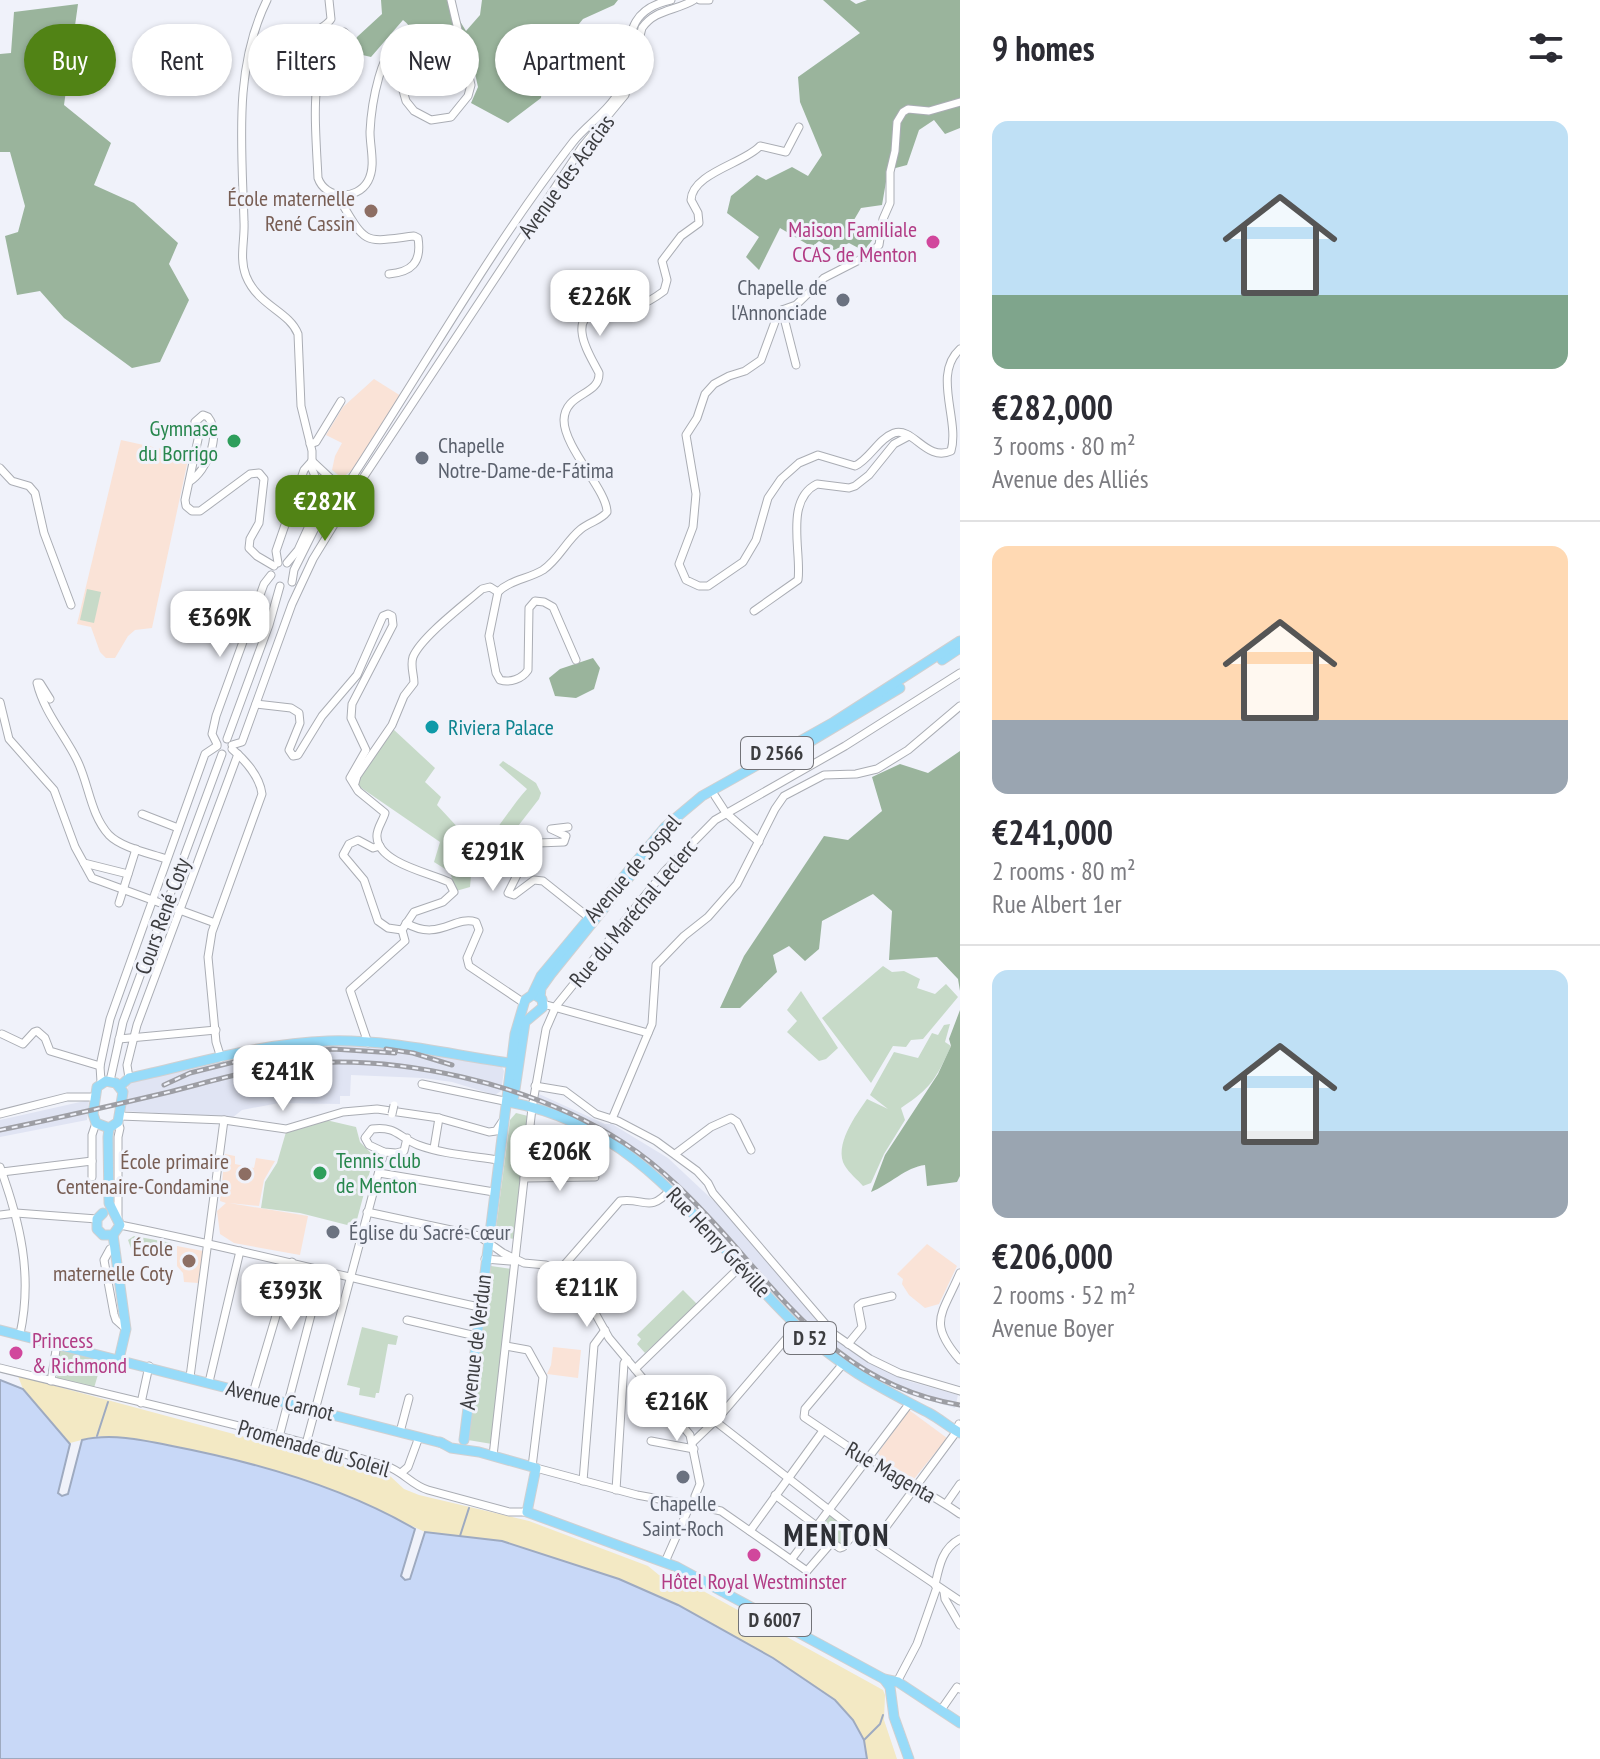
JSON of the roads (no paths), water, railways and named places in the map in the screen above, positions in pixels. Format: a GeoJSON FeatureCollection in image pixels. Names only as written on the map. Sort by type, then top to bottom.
{"type":"FeatureCollection","features":[{"type":"Feature","properties":{"kind":"main road","name":"Avenue de Sospel"},"geometry":{"type":"LineString","coordinates":[[714,793],[834,722],[960,641]]}},
{"type":"Feature","properties":{"kind":"main road","name":"Avenue de Sospel"},"geometry":{"type":"LineString","coordinates":[[538,999],[541,976],[592,920],[665,827],[684,809],[852,718],[960,648]]}},
{"type":"Feature","properties":{"kind":"main road"},"geometry":{"type":"LineString","coordinates":[[538,999],[541,1010],[533,1014],[527,1012],[524,1005],[538,999]]}},
{"type":"Feature","properties":{"kind":"main road","name":"Avenue de Verdun"},"geometry":{"type":"LineString","coordinates":[[464,1445],[498,1160],[509,1102],[514,1096],[515,1034],[524,1005]]}},
{"type":"Feature","properties":{"kind":"main road","name":"Avenue de Verdun"},"geometry":{"type":"LineString","coordinates":[[514,1064],[525,1022],[533,1014]]}},
{"type":"Feature","properties":{"kind":"main road"},"geometry":{"type":"LineString","coordinates":[[105,1082],[120,1086],[129,1078],[288,1043],[331,1041],[425,1049],[514,1064]]}},
{"type":"Feature","properties":{"kind":"main road","name":"Cours René Coty"},"geometry":{"type":"LineString","coordinates":[[105,1082],[94,1097],[93,1114],[109,1123]]}},
{"type":"Feature","properties":{"kind":"main road","name":"Cours René Coty"},"geometry":{"type":"LineString","coordinates":[[105,1219],[109,1123],[123,1092],[120,1086]]}},
{"type":"Feature","properties":{"kind":"main road","name":"Rue Henry Gréville"},"geometry":{"type":"LineString","coordinates":[[509,1102],[597,1133],[637,1159],[742,1265],[797,1326],[842,1365],[862,1379],[959,1428]]}},
{"type":"Feature","properties":{"kind":"main road"},"geometry":{"type":"LineString","coordinates":[[105,1219],[100,1233],[109,1236]]}},
{"type":"Feature","properties":{"kind":"main road"},"geometry":{"type":"LineString","coordinates":[[105,1219],[124,1297],[126,1329],[119,1359]]}},
{"type":"Feature","properties":{"kind":"main road"},"geometry":{"type":"LineString","coordinates":[[109,1236],[115,1259]]}},
{"type":"Feature","properties":{"kind":"main road"},"geometry":{"type":"LineString","coordinates":[[0,1330],[24,1336]]}},
{"type":"Feature","properties":{"kind":"main road"},"geometry":{"type":"LineString","coordinates":[[0,1336],[24,1336]]}},
{"type":"Feature","properties":{"kind":"main road","name":"Avenue Carnot"},"geometry":{"type":"LineString","coordinates":[[24,1336],[419,1437],[464,1445],[534,1468]]}},
{"type":"Feature","properties":{"kind":"main road"},"geometry":{"type":"LineString","coordinates":[[527,1512],[534,1468]]}},
{"type":"Feature","properties":{"kind":"main road","name":"Promenade du Soleil"},"geometry":{"type":"LineString","coordinates":[[527,1512],[665,1562]]}},
{"type":"Feature","properties":{"kind":"main road","name":"D 6007"},"geometry":{"type":"LineString","coordinates":[[665,1562],[960,1723]]}},
{"type":"Feature","properties":{"kind":"main road"},"geometry":{"type":"LineString","coordinates":[[893,1687],[894,1717],[909,1759]]}},
{"type":"Feature","properties":{"kind":"street"},"geometry":{"type":"LineString","coordinates":[[267,0],[249,46],[241,115],[243,267],[255,293],[293,324],[298,334],[299,396],[311,448],[312,469],[322,493],[329,501],[338,492],[357,487]]}},
{"type":"Feature","properties":{"kind":"street"},"geometry":{"type":"LineString","coordinates":[[329,0],[331,19],[309,40],[317,47],[339,32],[348,36],[346,44],[324,64],[316,86],[318,178],[324,189],[339,195],[358,191],[368,181],[372,160],[370,132],[381,67],[386,55],[401,39],[407,39],[414,46],[415,52],[402,87],[406,101],[414,111],[431,120],[445,120],[456,113],[468,96],[471,77],[451,0]]}},
{"type":"Feature","properties":{"kind":"street","name":"Avenue des Acacias"},"geometry":{"type":"LineString","coordinates":[[338,492],[351,479],[447,327],[574,141],[617,96],[637,19],[652,6],[671,0]]}},
{"type":"Feature","properties":{"kind":"street"},"geometry":{"type":"LineString","coordinates":[[697,0],[709,0]]}},
{"type":"Feature","properties":{"kind":"street","name":"Avenue des Acacias"},"geometry":{"type":"LineString","coordinates":[[296,584],[582,147],[625,95],[642,28],[657,14],[697,0]]}},
{"type":"Feature","properties":{"kind":"street"},"geometry":{"type":"LineString","coordinates":[[960,102],[929,111],[908,109],[903,112],[897,122],[890,172],[890,203],[883,219],[879,245],[869,255],[824,278],[796,305],[776,314],[761,360],[745,371],[714,384],[705,394],[685,441],[696,494],[693,527],[679,564],[682,576],[691,584],[712,584],[743,562],[756,540],[768,498],[781,479],[799,463],[818,455],[855,466],[897,432],[930,450],[942,454],[951,451],[952,414],[948,378],[953,358],[960,349]]}},
{"type":"Feature","properties":{"kind":"street"},"geometry":{"type":"LineString","coordinates":[[576,660],[553,607],[544,602],[535,601],[529,608],[528,670],[521,677],[506,682],[500,680],[489,636],[498,592],[508,584],[540,572],[558,558],[580,530],[607,512],[604,499],[573,446],[564,422],[571,401],[593,388],[600,379],[581,329],[586,318],[598,310],[638,305],[664,291],[667,280],[662,261],[681,236],[699,223],[691,200],[694,189],[727,164],[752,155],[760,146],[786,152],[799,127]]}},
{"type":"Feature","properties":{"kind":"street"},"geometry":{"type":"LineString","coordinates":[[339,195],[363,237],[376,240],[418,238],[419,249],[410,269],[405,273],[389,274]]}},
{"type":"Feature","properties":{"kind":"street"},"geometry":{"type":"LineString","coordinates":[[782,310],[796,365]]}},
{"type":"Feature","properties":{"kind":"street"},"geometry":{"type":"LineString","coordinates":[[311,448],[341,401]]}},
{"type":"Feature","properties":{"kind":"street"},"geometry":{"type":"LineString","coordinates":[[189,482],[208,464],[214,428],[203,415],[195,422],[200,430],[185,500],[189,509],[195,512],[205,508],[250,474],[255,472],[262,476],[259,523],[250,539],[249,548],[257,556],[294,570]]}},
{"type":"Feature","properties":{"kind":"street"},"geometry":{"type":"LineString","coordinates":[[754,611],[798,580],[795,530],[806,492],[817,484],[855,486],[869,475],[894,444],[909,436]]}},
{"type":"Feature","properties":{"kind":"street"},"geometry":{"type":"LineString","coordinates":[[312,461],[338,492],[343,511]]}},
{"type":"Feature","properties":{"kind":"street"},"geometry":{"type":"LineString","coordinates":[[279,564],[276,551],[304,470],[312,461]]}},
{"type":"Feature","properties":{"kind":"street"},"geometry":{"type":"LineString","coordinates":[[0,468],[12,481],[29,486],[35,493],[44,533],[71,605]]}},
{"type":"Feature","properties":{"kind":"street"},"geometry":{"type":"LineString","coordinates":[[232,747],[226,754],[212,734],[264,584],[279,564],[298,550],[327,483],[338,492]]}},
{"type":"Feature","properties":{"kind":"street"},"geometry":{"type":"LineString","coordinates":[[105,1082],[100,1066],[110,1019],[205,754],[242,742],[296,584],[294,570],[317,524],[338,492]]}},
{"type":"Feature","properties":{"kind":"street"},"geometry":{"type":"LineString","coordinates":[[271,575],[280,586]]}},
{"type":"Feature","properties":{"kind":"street"},"geometry":{"type":"LineString","coordinates":[[280,586],[296,584]]}},
{"type":"Feature","properties":{"kind":"street"},"geometry":{"type":"LineString","coordinates":[[129,1078],[127,1065],[133,1038],[182,912],[280,586]]}},
{"type":"Feature","properties":{"kind":"street"},"geometry":{"type":"LineString","coordinates":[[355,783],[414,683],[411,666],[415,653],[482,589],[490,587],[498,592]]}},
{"type":"Feature","properties":{"kind":"street"},"geometry":{"type":"LineString","coordinates":[[256,704],[291,708],[299,713],[300,723],[289,750],[293,756],[298,755],[322,716],[357,675],[381,619],[386,614],[392,616],[393,625],[350,712],[352,723],[366,750],[351,776],[358,791],[385,813],[377,837],[380,846],[402,864],[445,880],[452,886],[451,897],[417,910],[404,926],[405,941],[350,990],[368,1043]]}},
{"type":"Feature","properties":{"kind":"street","name":"Rue du Maréchal Leclerc"},"geometry":{"type":"LineString","coordinates":[[493,1456],[535,1086],[544,1036],[556,1006],[695,838],[726,813],[845,746],[960,673]]}},
{"type":"Feature","properties":{"kind":"street"},"geometry":{"type":"LineString","coordinates":[[50,699],[42,685],[37,683],[50,717],[79,763],[87,792],[106,832],[136,849],[166,859]]}},
{"type":"Feature","properties":{"kind":"street"},"geometry":{"type":"LineString","coordinates":[[0,702],[9,739],[54,790],[75,847],[92,878],[215,923]]}},
{"type":"Feature","properties":{"kind":"street"},"geometry":{"type":"LineString","coordinates":[[612,1119],[654,1013],[656,965],[708,917],[737,884],[784,796],[824,775],[847,775],[877,769],[908,750],[960,706]]}},
{"type":"Feature","properties":{"kind":"street"},"geometry":{"type":"LineString","coordinates":[[221,1058],[208,957],[215,923],[262,794],[260,784],[232,747]]}},
{"type":"Feature","properties":{"kind":"street","name":"Cours René Coty"},"geometry":{"type":"LineString","coordinates":[[105,1082],[219,748]]}},
{"type":"Feature","properties":{"kind":"street"},"geometry":{"type":"LineString","coordinates":[[714,793],[726,813],[759,842]]}},
{"type":"Feature","properties":{"kind":"street"},"geometry":{"type":"LineString","coordinates":[[142,814],[178,828]]}},
{"type":"Feature","properties":{"kind":"street"},"geometry":{"type":"LineString","coordinates":[[566,836],[551,829],[568,827]]}},
{"type":"Feature","properties":{"kind":"street"},"geometry":{"type":"LineString","coordinates":[[577,831],[566,836],[564,842],[538,843],[530,849],[508,893],[514,895],[534,880],[543,881],[592,920]]}},
{"type":"Feature","properties":{"kind":"street"},"geometry":{"type":"LineString","coordinates":[[380,846],[373,848],[358,840],[353,841],[343,855],[364,880],[378,921],[388,928],[404,926],[435,930],[467,920],[476,922],[479,930],[467,958],[469,966],[524,1005]]}},
{"type":"Feature","properties":{"kind":"street"},"geometry":{"type":"LineString","coordinates":[[119,903],[136,849]]}},
{"type":"Feature","properties":{"kind":"street"},"geometry":{"type":"LineString","coordinates":[[84,863],[128,874]]}},
{"type":"Feature","properties":{"kind":"street"},"geometry":{"type":"LineString","coordinates":[[538,999],[648,1033]]}},
{"type":"Feature","properties":{"kind":"street"},"geometry":{"type":"LineString","coordinates":[[119,1039],[216,1030]]}},
{"type":"Feature","properties":{"kind":"street"},"geometry":{"type":"LineString","coordinates":[[2,1034],[23,1044],[37,1031],[42,1034],[50,1051],[100,1066]]}},
{"type":"Feature","properties":{"kind":"street"},"geometry":{"type":"LineString","coordinates":[[422,1084],[509,1102]]}},
{"type":"Feature","properties":{"kind":"street"},"geometry":{"type":"LineString","coordinates":[[535,1086],[565,1091],[596,1114],[642,1133],[675,1154],[708,1183],[713,1193],[804,1296],[827,1327],[848,1344],[899,1373],[960,1391]]}},
{"type":"Feature","properties":{"kind":"street"},"geometry":{"type":"LineString","coordinates":[[0,1114],[67,1097],[94,1097]]}},
{"type":"Feature","properties":{"kind":"street"},"geometry":{"type":"LineString","coordinates":[[388,1128],[395,1102]]}},
{"type":"Feature","properties":{"kind":"street"},"geometry":{"type":"LineString","coordinates":[[92,1177],[92,1128],[109,1123],[224,1120],[286,1129],[360,1109],[405,1111],[493,1131],[499,1128],[507,1113]]}},
{"type":"Feature","properties":{"kind":"street"},"geometry":{"type":"LineString","coordinates":[[434,1148],[439,1118]]}},
{"type":"Feature","properties":{"kind":"street"},"geometry":{"type":"LineString","coordinates":[[675,1154],[711,1127],[731,1118],[737,1122],[751,1150]]}},
{"type":"Feature","properties":{"kind":"street"},"geometry":{"type":"LineString","coordinates":[[190,1377],[224,1120]]}},
{"type":"Feature","properties":{"kind":"street"},"geometry":{"type":"LineString","coordinates":[[417,1145],[404,1151],[384,1152],[369,1145],[365,1138],[372,1129],[388,1128],[417,1145],[498,1160]]}},
{"type":"Feature","properties":{"kind":"street"},"geometry":{"type":"LineString","coordinates":[[404,1151],[407,1138]]}},
{"type":"Feature","properties":{"kind":"street"},"geometry":{"type":"LineString","coordinates":[[306,1444],[384,1152]]}},
{"type":"Feature","properties":{"kind":"street"},"geometry":{"type":"LineString","coordinates":[[24,1336],[26,1263],[16,1213],[1,1169],[92,1161]]}},
{"type":"Feature","properties":{"kind":"street"},"geometry":{"type":"LineString","coordinates":[[379,1173],[494,1192]]}},
{"type":"Feature","properties":{"kind":"street"},"geometry":{"type":"LineString","coordinates":[[524,1178],[595,1177]]}},
{"type":"Feature","properties":{"kind":"street"},"geometry":{"type":"LineString","coordinates":[[559,1271],[620,1201],[652,1204],[660,1201],[670,1190]]}},
{"type":"Feature","properties":{"kind":"street"},"geometry":{"type":"LineString","coordinates":[[367,1212],[479,1236],[515,1259]]}},
{"type":"Feature","properties":{"kind":"street"},"geometry":{"type":"LineString","coordinates":[[0,1215],[16,1213],[105,1219],[479,1307]]}},
{"type":"Feature","properties":{"kind":"street"},"geometry":{"type":"LineString","coordinates":[[110,1249],[104,1260],[114,1314],[126,1329]]}},
{"type":"Feature","properties":{"kind":"street"},"geometry":{"type":"LineString","coordinates":[[209,1382],[240,1251]]}},
{"type":"Feature","properties":{"kind":"street"},"geometry":{"type":"LineString","coordinates":[[485,1259],[515,1259],[546,1265],[559,1271],[582,1295],[635,1369],[660,1398],[672,1406],[694,1445],[700,1484],[695,1496],[699,1506]]}},
{"type":"Feature","properties":{"kind":"street"},"geometry":{"type":"LineString","coordinates":[[253,1393],[292,1262]]}},
{"type":"Feature","properties":{"kind":"street"},"geometry":{"type":"LineString","coordinates":[[635,1369],[742,1265]]}},
{"type":"Feature","properties":{"kind":"street"},"geometry":{"type":"LineString","coordinates":[[279,1437],[323,1269]]}},
{"type":"Feature","properties":{"kind":"street"},"geometry":{"type":"LineString","coordinates":[[960,1273],[939,1329],[945,1343],[960,1360]]}},
{"type":"Feature","properties":{"kind":"street"},"geometry":{"type":"LineString","coordinates":[[848,1344],[862,1327],[858,1306],[892,1296]]}},
{"type":"Feature","properties":{"kind":"street"},"geometry":{"type":"LineString","coordinates":[[407,1320],[476,1336]]}},
{"type":"Feature","properties":{"kind":"street"},"geometry":{"type":"LineString","coordinates":[[694,1445],[797,1326]]}},
{"type":"Feature","properties":{"kind":"street"},"geometry":{"type":"LineString","coordinates":[[583,1481],[594,1345],[605,1330]]}},
{"type":"Feature","properties":{"kind":"street"},"geometry":{"type":"LineString","coordinates":[[51,1381],[57,1344]]}},
{"type":"Feature","properties":{"kind":"street"},"geometry":{"type":"LineString","coordinates":[[506,1346],[528,1350],[543,1377],[534,1468],[616,1490],[681,1503],[687,1512]]}},
{"type":"Feature","properties":{"kind":"street"},"geometry":{"type":"LineString","coordinates":[[616,1490],[624,1363],[627,1359]]}},
{"type":"Feature","properties":{"kind":"street"},"geometry":{"type":"LineString","coordinates":[[750,1531],[822,1432],[804,1417],[803,1412],[842,1365]]}},
{"type":"Feature","properties":{"kind":"street"},"geometry":{"type":"LineString","coordinates":[[141,1403],[149,1366]]}},
{"type":"Feature","properties":{"kind":"street","name":"Promenade du Soleil"},"geometry":{"type":"LineString","coordinates":[[0,1368],[306,1444],[390,1467],[416,1487],[509,1512],[527,1512]]}},
{"type":"Feature","properties":{"kind":"street"},"geometry":{"type":"LineString","coordinates":[[400,1432],[409,1398]]}},
{"type":"Feature","properties":{"kind":"street"},"geometry":{"type":"LineString","coordinates":[[672,1406],[689,1402],[856,1531],[960,1601]]}},
{"type":"Feature","properties":{"kind":"street"},"geometry":{"type":"LineString","coordinates":[[791,1560],[909,1404]]}},
{"type":"Feature","properties":{"kind":"street"},"geometry":{"type":"LineString","coordinates":[[874,1543],[959,1428]]}},
{"type":"Feature","properties":{"kind":"street","name":"Rue Magenta"},"geometry":{"type":"LineString","coordinates":[[822,1432],[960,1514]]}},
{"type":"Feature","properties":{"kind":"street"},"geometry":{"type":"LineString","coordinates":[[401,1473],[408,1467],[419,1437]]}},
{"type":"Feature","properties":{"kind":"street"},"geometry":{"type":"LineString","coordinates":[[651,1441],[694,1445]]}},
{"type":"Feature","properties":{"kind":"street"},"geometry":{"type":"LineString","coordinates":[[946,1504],[960,1484]]}},
{"type":"Feature","properties":{"kind":"street"},"geometry":{"type":"LineString","coordinates":[[775,1495],[831,1543],[843,1547],[856,1531]]}},
{"type":"Feature","properties":{"kind":"street"},"geometry":{"type":"LineString","coordinates":[[681,1503],[686,1496],[695,1496]]}},
{"type":"Feature","properties":{"kind":"street"},"geometry":{"type":"LineString","coordinates":[[699,1506],[717,1509],[807,1571],[831,1543]]}},
{"type":"Feature","properties":{"kind":"street"},"geometry":{"type":"LineString","coordinates":[[687,1512],[695,1512],[699,1506]]}},
{"type":"Feature","properties":{"kind":"street"},"geometry":{"type":"LineString","coordinates":[[665,1562],[687,1512]]}},
{"type":"Feature","properties":{"kind":"street"},"geometry":{"type":"LineString","coordinates":[[893,1687],[917,1644],[939,1588],[945,1553],[951,1544],[960,1539]]}},
{"type":"Feature","properties":{"kind":"street"},"geometry":{"type":"LineString","coordinates":[[939,1588],[960,1625]]}},
{"type":"Feature","properties":{"kind":"street"},"geometry":{"type":"LineString","coordinates":[[941,1710],[958,1688]]}},
{"type":"Feature","properties":{"kind":"water"},"geometry":{"type":"Polygon","coordinates":[[[0,1380],[23,1389],[70,1444],[58,1493],[62,1496],[68,1494],[82,1440],[116,1437],[138,1440],[203,1452],[297,1477],[387,1514],[415,1529],[401,1576],[405,1580],[410,1579],[425,1532],[502,1541],[619,1579],[678,1605],[773,1658],[835,1700],[853,1720],[864,1740],[867,1759],[0,1759],[0,1380]]]}},
{"type":"Feature","properties":{"kind":"waterway"},"geometry":{"type":"LineString","coordinates":[[97,1436],[108,1402]]}},
{"type":"Feature","properties":{"kind":"waterway"},"geometry":{"type":"LineString","coordinates":[[460,1536],[469,1508]]}},
{"type":"Feature","properties":{"kind":"waterway"},"geometry":{"type":"LineString","coordinates":[[864,1740],[880,1724],[883,1715]]}},
{"type":"Feature","properties":{"kind":"railway"},"geometry":{"type":"LineString","coordinates":[[272,1056],[333,1049],[395,1053]]}},
{"type":"Feature","properties":{"kind":"railway"},"geometry":{"type":"LineString","coordinates":[[386,1049],[413,1053],[452,1065]]}},
{"type":"Feature","properties":{"kind":"railway"},"geometry":{"type":"LineString","coordinates":[[164,1085],[190,1073],[282,1050]]}},
{"type":"Feature","properties":{"kind":"railway"},"geometry":{"type":"LineString","coordinates":[[0,1130],[241,1073],[288,1065],[373,1063],[417,1068],[506,1089],[588,1122],[652,1163],[702,1211],[801,1319],[856,1364],[887,1382],[921,1396],[960,1405]]}},
{"type":"Feature","properties":{"kind":"place","name":"École maternelle René Cassin"},"geometry":{"type":"Point","coordinates":[371,211]}},
{"type":"Feature","properties":{"kind":"place","name":"Maison Familiale CCAS de Menton"},"geometry":{"type":"Point","coordinates":[933,242]}},
{"type":"Feature","properties":{"kind":"place","name":"Chapelle de l'Annonciade"},"geometry":{"type":"Point","coordinates":[843,300]}},
{"type":"Feature","properties":{"kind":"place","name":"Gymnase du Borrigo"},"geometry":{"type":"Point","coordinates":[234,441]}},
{"type":"Feature","properties":{"kind":"place","name":"Chapelle Notre-Dame-de-Fátima"},"geometry":{"type":"Point","coordinates":[422,458]}},
{"type":"Feature","properties":{"kind":"place","name":"Riviera Palace"},"geometry":{"type":"Point","coordinates":[432,727]}},
{"type":"Feature","properties":{"kind":"place","name":"Tennis club de Menton"},"geometry":{"type":"Point","coordinates":[320,1173]}},
{"type":"Feature","properties":{"kind":"place","name":"École primaire Centenaire-Condamine"},"geometry":{"type":"Point","coordinates":[245,1174]}},
{"type":"Feature","properties":{"kind":"place","name":"Église du Sacré-Cœur"},"geometry":{"type":"Point","coordinates":[333,1232]}},
{"type":"Feature","properties":{"kind":"place","name":"École maternelle Coty"},"geometry":{"type":"Point","coordinates":[189,1261]}},
{"type":"Feature","properties":{"kind":"place","name":"Princess & Richmond"},"geometry":{"type":"Point","coordinates":[16,1353]}},
{"type":"Feature","properties":{"kind":"place","name":"Chapelle Saint-Roch"},"geometry":{"type":"Point","coordinates":[683,1477]}},
{"type":"Feature","properties":{"kind":"place","name":"Hôtel Royal Westminster"},"geometry":{"type":"Point","coordinates":[754,1555]}},
{"type":"Feature","properties":{"kind":"district","name":"MENTON"},"geometry":{"type":"Point","coordinates":[837,1534]}}]}
